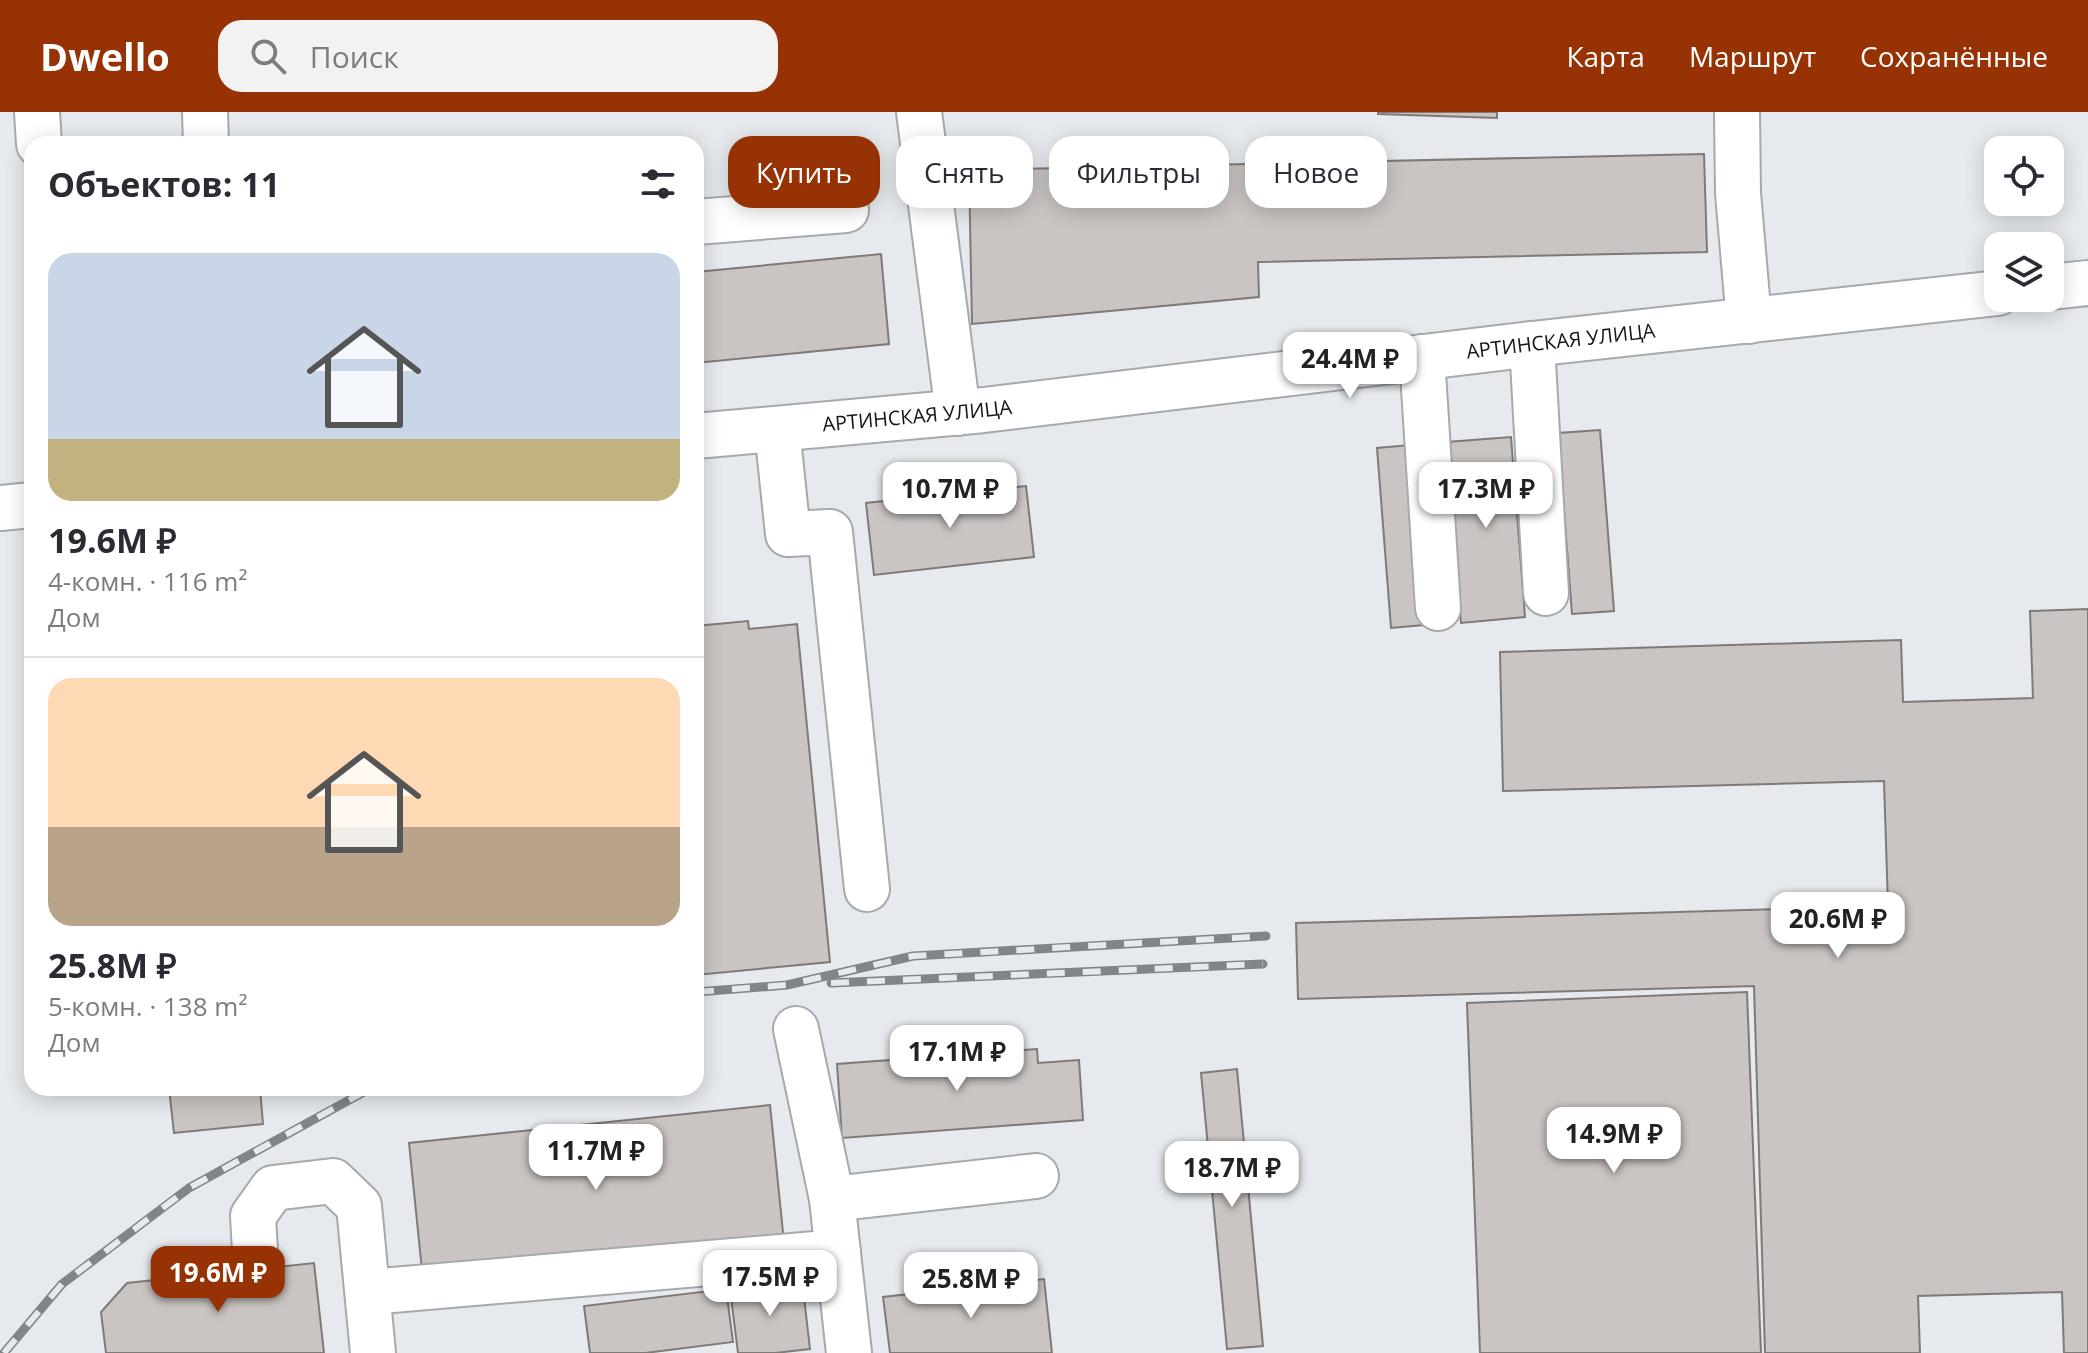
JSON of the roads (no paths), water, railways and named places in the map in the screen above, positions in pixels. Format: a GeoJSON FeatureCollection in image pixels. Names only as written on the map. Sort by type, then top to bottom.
{"type":"FeatureCollection","features":[{"type":"Feature","properties":{"kind":"street"},"geometry":{"type":"LineString","coordinates":[[37,112],[38,136]]}},
{"type":"Feature","properties":{"kind":"street"},"geometry":{"type":"LineString","coordinates":[[205,112],[206,136]]}},
{"type":"Feature","properties":{"kind":"street"},"geometry":{"type":"LineString","coordinates":[[919,112],[958,413]]}},
{"type":"Feature","properties":{"kind":"street"},"geometry":{"type":"LineString","coordinates":[[1737,112],[1738,193],[1749,321]]}},
{"type":"Feature","properties":{"kind":"street"},"geometry":{"type":"LineString","coordinates":[[704,221],[846,210]]}},
{"type":"Feature","properties":{"kind":"street"},"geometry":{"type":"LineString","coordinates":[[2064,286],[2088,283]]}},
{"type":"Feature","properties":{"kind":"street","name":"АРТИНСКАЯ УЛИЦА"},"geometry":{"type":"LineString","coordinates":[[704,435],[958,413],[1532,344],[1984,295]]}},
{"type":"Feature","properties":{"kind":"street"},"geometry":{"type":"LineString","coordinates":[[1532,344],[1546,593]]}},
{"type":"Feature","properties":{"kind":"street"},"geometry":{"type":"LineString","coordinates":[[1422,357],[1438,608]]}},
{"type":"Feature","properties":{"kind":"street"},"geometry":{"type":"LineString","coordinates":[[777,429],[788,534],[830,532],[867,889]]}},
{"type":"Feature","properties":{"kind":"street"},"geometry":{"type":"LineString","coordinates":[[0,508],[24,506]]}},
{"type":"Feature","properties":{"kind":"street"},"geometry":{"type":"LineString","coordinates":[[796,1029],[832,1199],[849,1353]]}},
{"type":"Feature","properties":{"kind":"street"},"geometry":{"type":"LineString","coordinates":[[832,1199],[1036,1176]]}},
{"type":"Feature","properties":{"kind":"street"},"geometry":{"type":"LineString","coordinates":[[255,1251],[253,1216],[273,1188],[333,1181],[359,1206],[373,1353]]}},
{"type":"Feature","properties":{"kind":"street"},"geometry":{"type":"LineString","coordinates":[[369,1292],[838,1252]]}},
{"type":"Feature","properties":{"kind":"railway"},"geometry":{"type":"LineString","coordinates":[[704,991],[787,985],[913,956],[1266,936]]}},
{"type":"Feature","properties":{"kind":"railway"},"geometry":{"type":"LineString","coordinates":[[831,983],[1263,964]]}},
{"type":"Feature","properties":{"kind":"railway"},"geometry":{"type":"LineString","coordinates":[[4,1353],[62,1284],[189,1188],[356,1096]]}}]}
